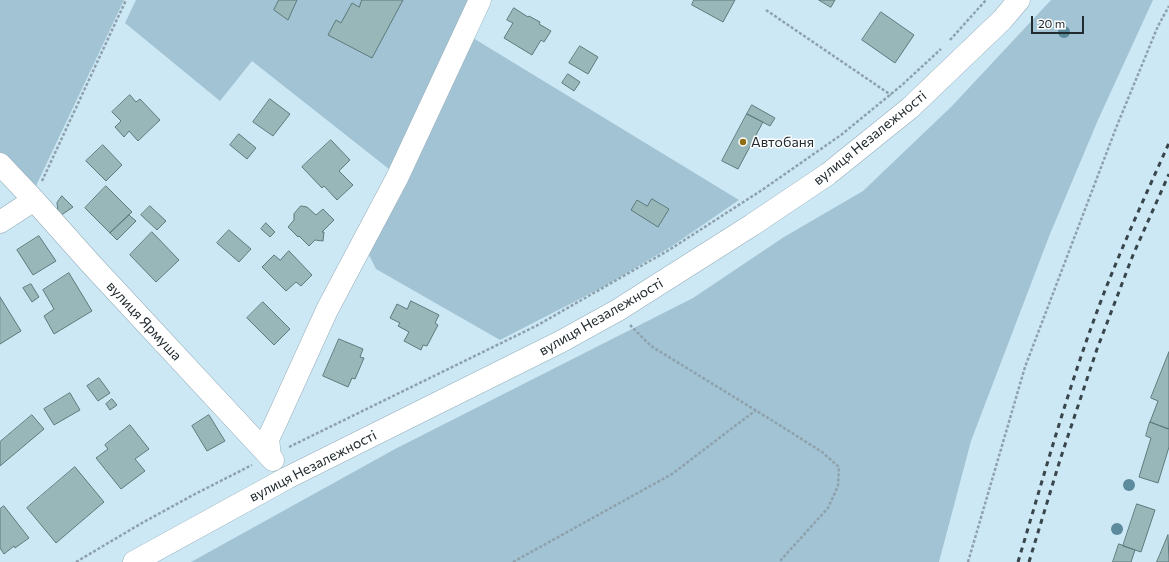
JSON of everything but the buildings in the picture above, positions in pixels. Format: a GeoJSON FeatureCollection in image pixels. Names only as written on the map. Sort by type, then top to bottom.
{"type":"FeatureCollection","features":[{"type":"Feature","properties":{"kind":"street"},"geometry":{"type":"LineString","coordinates":[[270,456],[268,439],[327,310],[397,178],[480,0]]}},
{"type":"Feature","properties":{"kind":"street","name":"вулиця Незалежності"},"geometry":{"type":"LineString","coordinates":[[134,562],[287,478],[555,345],[618,310],[752,225],[828,174],[910,108],[1002,20],[1019,0]]}},
{"type":"Feature","properties":{"kind":"street","name":"вулиця Ярмуша"},"geometry":{"type":"LineString","coordinates":[[0,164],[270,456],[287,478]]}},
{"type":"Feature","properties":{"kind":"street"},"geometry":{"type":"LineString","coordinates":[[0,222],[34,200]]}},
{"type":"Feature","properties":{"kind":"path"},"geometry":{"type":"LineString","coordinates":[[34,200],[126,0]]}},
{"type":"Feature","properties":{"kind":"path"},"geometry":{"type":"LineString","coordinates":[[76,562],[195,494],[536,326],[669,250],[762,190],[834,140],[902,85],[951,39],[986,0]]}},
{"type":"Feature","properties":{"kind":"path"},"geometry":{"type":"LineString","coordinates":[[968,562],[1025,367],[1116,128],[1158,26],[1169,6]]}},
{"type":"Feature","properties":{"kind":"path"},"geometry":{"type":"LineString","coordinates":[[766,10],[910,108]]}},
{"type":"Feature","properties":{"kind":"path"},"geometry":{"type":"LineString","coordinates":[[618,310],[651,346],[822,452],[839,467],[838,486],[828,508],[779,562]]}},
{"type":"Feature","properties":{"kind":"path"},"geometry":{"type":"LineString","coordinates":[[513,562],[672,474],[756,410]]}},
{"type":"Feature","properties":{"kind":"shaded area"},"geometry":{"type":"Polygon","coordinates":[[[0,0],[124,0],[35,188],[0,152],[0,0]]]}},
{"type":"Feature","properties":{"kind":"shaded area"},"geometry":{"type":"Polygon","coordinates":[[[136,0],[479,0],[394,173],[252,61],[220,101],[125,23],[136,0]]]}},
{"type":"Feature","properties":{"kind":"shaded area"},"geometry":{"type":"Polygon","coordinates":[[[1051,0],[1153,0],[1098,120],[1050,234],[971,441],[939,562],[191,562],[395,449],[693,298],[784,237],[863,191],[952,106],[1051,0]]]}},
{"type":"Feature","properties":{"kind":"shaded area"},"geometry":{"type":"Polygon","coordinates":[[[473,38],[739,200],[672,246],[603,287],[500,340],[376,269],[368,253],[473,38]]]}},
{"type":"Feature","properties":{"kind":"railway"},"geometry":{"type":"LineString","coordinates":[[1018,562],[1058,427],[1092,326],[1104,293],[1169,143]]}},
{"type":"Feature","properties":{"kind":"railway"},"geometry":{"type":"LineString","coordinates":[[1029,562],[1060,460],[1097,349],[1133,255],[1169,174]]}},
{"type":"Feature","properties":{"kind":"place","name":"Автобаня"},"geometry":{"type":"Point","coordinates":[743,142]}}]}
